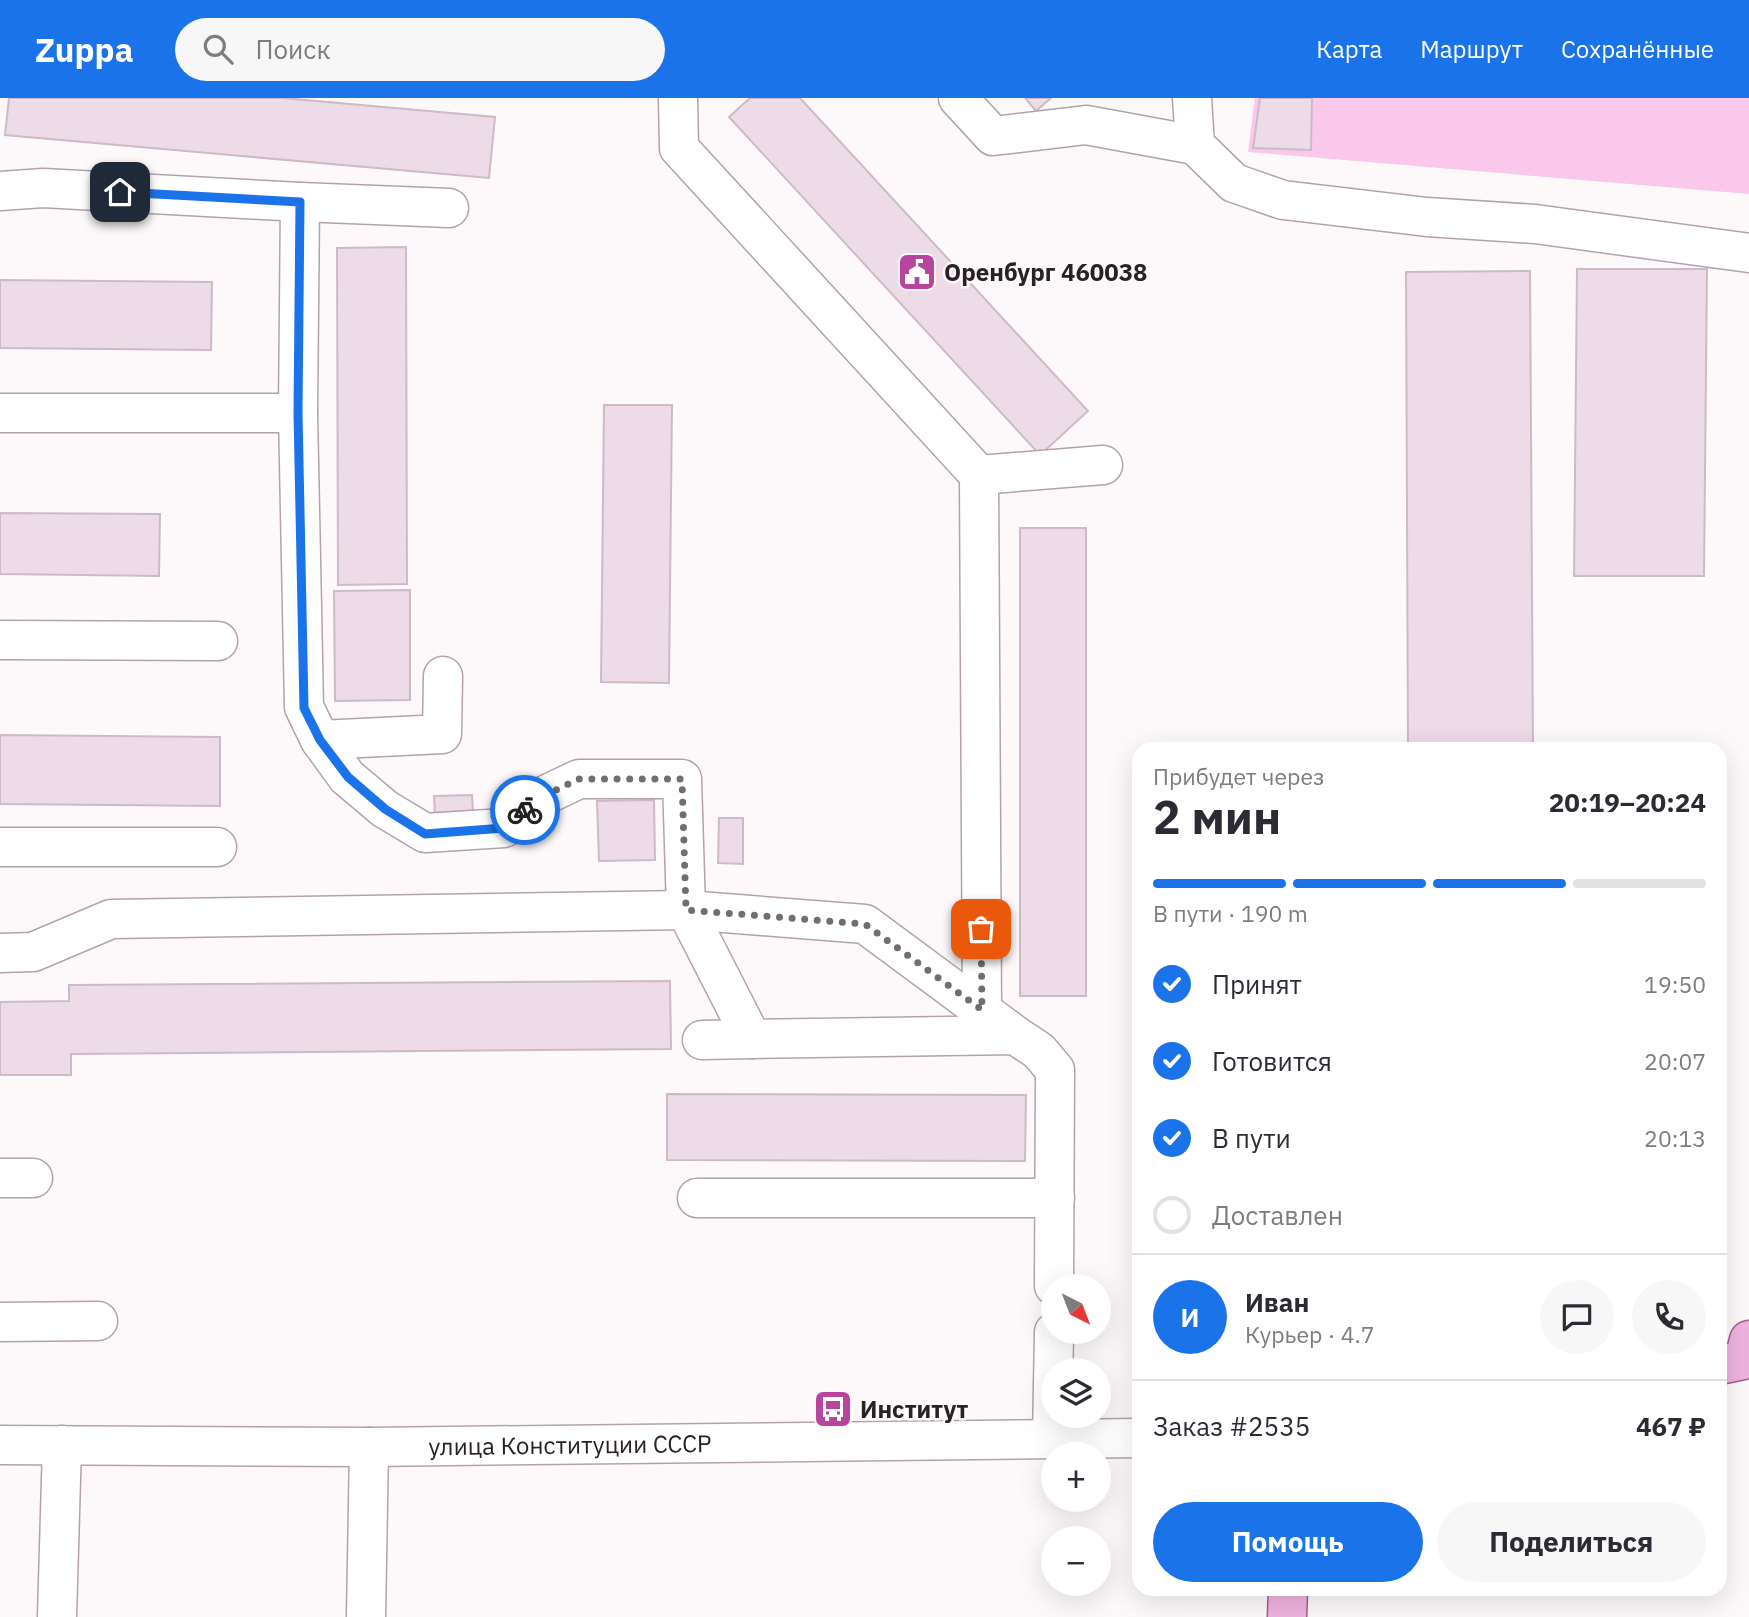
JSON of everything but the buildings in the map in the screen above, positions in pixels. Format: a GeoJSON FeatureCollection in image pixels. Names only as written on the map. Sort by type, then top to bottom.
{"type":"FeatureCollection","features":[{"type":"Feature","properties":{"kind":"main road"},"geometry":{"type":"LineString","coordinates":[[1287,1617],[1288,1596]]}},
{"type":"Feature","properties":{"kind":"street"},"geometry":{"type":"LineString","coordinates":[[678,98],[679,148],[979,475],[982,1010]]}},
{"type":"Feature","properties":{"kind":"street"},"geometry":{"type":"LineString","coordinates":[[958,98],[993,136],[1086,125],[1195,145],[1234,183],[1283,200],[1427,217],[1535,224],[1749,253]]}},
{"type":"Feature","properties":{"kind":"street"},"geometry":{"type":"LineString","coordinates":[[1192,98],[1195,145]]}},
{"type":"Feature","properties":{"kind":"street"},"geometry":{"type":"LineString","coordinates":[[0,191],[43,188],[449,208]]}},
{"type":"Feature","properties":{"kind":"street"},"geometry":{"type":"LineString","coordinates":[[300,202],[298,413],[304,708],[320,740],[348,777],[385,809],[425,834],[504,828],[539,798],[579,779],[682,779],[686,910],[752,1039]]}},
{"type":"Feature","properties":{"kind":"street"},"geometry":{"type":"LineString","coordinates":[[0,413],[298,413]]}},
{"type":"Feature","properties":{"kind":"street"},"geometry":{"type":"LineString","coordinates":[[979,475],[1103,465]]}},
{"type":"Feature","properties":{"kind":"street"},"geometry":{"type":"LineString","coordinates":[[0,640],[218,641]]}},
{"type":"Feature","properties":{"kind":"street"},"geometry":{"type":"LineString","coordinates":[[320,740],[442,734],[443,676]]}},
{"type":"Feature","properties":{"kind":"street"},"geometry":{"type":"LineString","coordinates":[[0,847],[217,847]]}},
{"type":"Feature","properties":{"kind":"street"},"geometry":{"type":"LineString","coordinates":[[0,953],[33,953],[111,919],[686,910],[865,924],[1039,1051],[1055,1070],[1054,1274]]}},
{"type":"Feature","properties":{"kind":"street"},"geometry":{"type":"LineString","coordinates":[[702,1040],[1015,1035]]}},
{"type":"Feature","properties":{"kind":"street"},"geometry":{"type":"LineString","coordinates":[[697,1198],[1055,1198]]}},
{"type":"Feature","properties":{"kind":"street"},"geometry":{"type":"LineString","coordinates":[[0,1322],[98,1321]]}},
{"type":"Feature","properties":{"kind":"street"},"geometry":{"type":"LineString","coordinates":[[1052,1439],[1054,1344]]}},
{"type":"Feature","properties":{"kind":"street","name":"улица Конституции СССР"},"geometry":{"type":"LineString","coordinates":[[0,1445],[369,1447],[1132,1438]]}},
{"type":"Feature","properties":{"kind":"street"},"geometry":{"type":"LineString","coordinates":[[57,1617],[62,1445]]}},
{"type":"Feature","properties":{"kind":"street"},"geometry":{"type":"LineString","coordinates":[[366,1617],[369,1447]]}},
{"type":"Feature","properties":{"kind":"shaded area"},"geometry":{"type":"Polygon","coordinates":[[[1255,98],[1749,98],[1749,194],[1248,152],[1255,98]]]}},
{"type":"Feature","properties":{"kind":"way so far"},"geometry":{"type":"LineString","coordinates":[[525,810],[539,798],[579,779],[682,779],[686,910],[865,924],[982,1010],[981,929]]}},
{"type":"Feature","properties":{"kind":"place","name":"Оренбург 460038"},"geometry":{"type":"Point","coordinates":[917,272]}},
{"type":"Feature","properties":{"kind":"place","name":"Институт"},"geometry":{"type":"Point","coordinates":[833,1409]}},
{"type":"Feature","properties":{"kind":"route"},"geometry":{"type":"LineString","coordinates":[[120,192],[300,202],[298,413],[304,708],[320,740],[348,777],[385,809],[425,834],[504,828],[525,810]]}}]}
